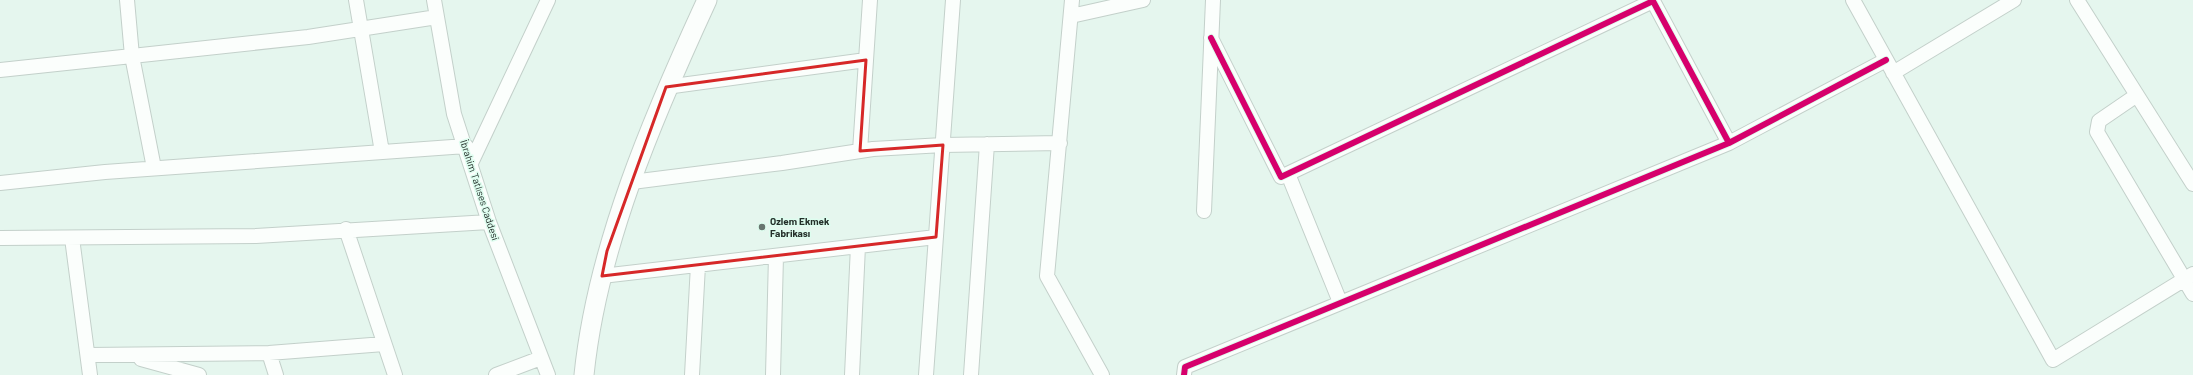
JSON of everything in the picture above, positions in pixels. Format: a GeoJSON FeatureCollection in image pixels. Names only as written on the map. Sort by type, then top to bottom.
{"type":"FeatureCollection","features":[{"type":"Feature","properties":{"kind":"main road"},"geometry":{"type":"LineString","coordinates":[[584,375],[607,251],[666,87],[707,0]]}},
{"type":"Feature","properties":{"kind":"street"},"geometry":{"type":"LineString","coordinates":[[127,0],[132,56],[154,168]]}},
{"type":"Feature","properties":{"kind":"street"},"geometry":{"type":"LineString","coordinates":[[356,0],[382,152]]}},
{"type":"Feature","properties":{"kind":"street","name":"İbrahim Tatlıses Caddesi"},"geometry":{"type":"LineString","coordinates":[[434,0],[454,114],[466,146],[489,222],[548,375]]}},
{"type":"Feature","properties":{"kind":"street"},"geometry":{"type":"LineString","coordinates":[[470,163],[548,0]]}},
{"type":"Feature","properties":{"kind":"street"},"geometry":{"type":"LineString","coordinates":[[860,150],[870,0]]}},
{"type":"Feature","properties":{"kind":"street"},"geometry":{"type":"LineString","coordinates":[[926,375],[953,0]]}},
{"type":"Feature","properties":{"kind":"street"},"geometry":{"type":"LineString","coordinates":[[1072,0],[1047,276],[1102,375]]}},
{"type":"Feature","properties":{"kind":"street"},"geometry":{"type":"LineString","coordinates":[[1071,16],[1143,0]]}},
{"type":"Feature","properties":{"kind":"street"},"geometry":{"type":"LineString","coordinates":[[1204,211],[1213,0]]}},
{"type":"Feature","properties":{"kind":"street"},"geometry":{"type":"LineString","coordinates":[[1211,38],[1281,177],[1652,0],[1729,143]]}},
{"type":"Feature","properties":{"kind":"street"},"geometry":{"type":"LineString","coordinates":[[1853,0],[2053,360],[2188,277]]}},
{"type":"Feature","properties":{"kind":"street"},"geometry":{"type":"LineString","coordinates":[[1893,73],[2014,0]]}},
{"type":"Feature","properties":{"kind":"street"},"geometry":{"type":"LineString","coordinates":[[2077,0],[2193,184]]}},
{"type":"Feature","properties":{"kind":"street"},"geometry":{"type":"LineString","coordinates":[[0,70],[308,37],[437,17]]}},
{"type":"Feature","properties":{"kind":"street"},"geometry":{"type":"LineString","coordinates":[[666,87],[866,60]]}},
{"type":"Feature","properties":{"kind":"street"},"geometry":{"type":"LineString","coordinates":[[1184,375],[1185,367],[1729,143],[1886,60]]}},
{"type":"Feature","properties":{"kind":"street"},"geometry":{"type":"LineString","coordinates":[[2137,95],[2099,121],[2097,132],[2188,277],[2193,294]]}},
{"type":"Feature","properties":{"kind":"street"},"geometry":{"type":"LineString","coordinates":[[632,182],[782,163],[860,150],[943,145],[1060,143]]}},
{"type":"Feature","properties":{"kind":"street"},"geometry":{"type":"LineString","coordinates":[[971,375],[987,144]]}},
{"type":"Feature","properties":{"kind":"street"},"geometry":{"type":"LineString","coordinates":[[0,183],[154,168],[466,146]]}},
{"type":"Feature","properties":{"kind":"street"},"geometry":{"type":"LineString","coordinates":[[1288,174],[1340,302]]}},
{"type":"Feature","properties":{"kind":"street"},"geometry":{"type":"LineString","coordinates":[[0,238],[256,236],[346,229],[489,222]]}},
{"type":"Feature","properties":{"kind":"street"},"geometry":{"type":"LineString","coordinates":[[346,229],[395,375]]}},
{"type":"Feature","properties":{"kind":"street"},"geometry":{"type":"LineString","coordinates":[[602,276],[936,237]]}},
{"type":"Feature","properties":{"kind":"street"},"geometry":{"type":"LineString","coordinates":[[72,238],[90,375]]}},
{"type":"Feature","properties":{"kind":"street"},"geometry":{"type":"LineString","coordinates":[[852,375],[858,246]]}},
{"type":"Feature","properties":{"kind":"street"},"geometry":{"type":"LineString","coordinates":[[773,375],[776,256]]}},
{"type":"Feature","properties":{"kind":"street"},"geometry":{"type":"LineString","coordinates":[[692,375],[698,265]]}},
{"type":"Feature","properties":{"kind":"street"},"geometry":{"type":"LineString","coordinates":[[88,355],[269,353],[384,344]]}},
{"type":"Feature","properties":{"kind":"street"},"geometry":{"type":"LineString","coordinates":[[269,353],[276,375]]}},
{"type":"Feature","properties":{"kind":"street"},"geometry":{"type":"LineString","coordinates":[[127,354],[199,375]]}},
{"type":"Feature","properties":{"kind":"street"},"geometry":{"type":"LineString","coordinates":[[496,375],[541,358]]}},
{"type":"Feature","properties":{"kind":"highlighted area"},"geometry":{"type":"Polygon","coordinates":[[[866,60],[860,151],[943,145],[936,237],[602,276],[607,251],[666,87],[866,60]]]}},
{"type":"Feature","properties":{"kind":"cycle path"},"geometry":{"type":"LineString","coordinates":[[1211,38],[1281,177],[1653,1],[1729,143],[1886,60]]}},
{"type":"Feature","properties":{"kind":"cycle path"},"geometry":{"type":"LineString","coordinates":[[1184,375],[1185,367],[1729,143]]}},
{"type":"Feature","properties":{"kind":"place","name":"Ozlem Ekmek Fabrikası"},"geometry":{"type":"Point","coordinates":[762,227]}}]}
